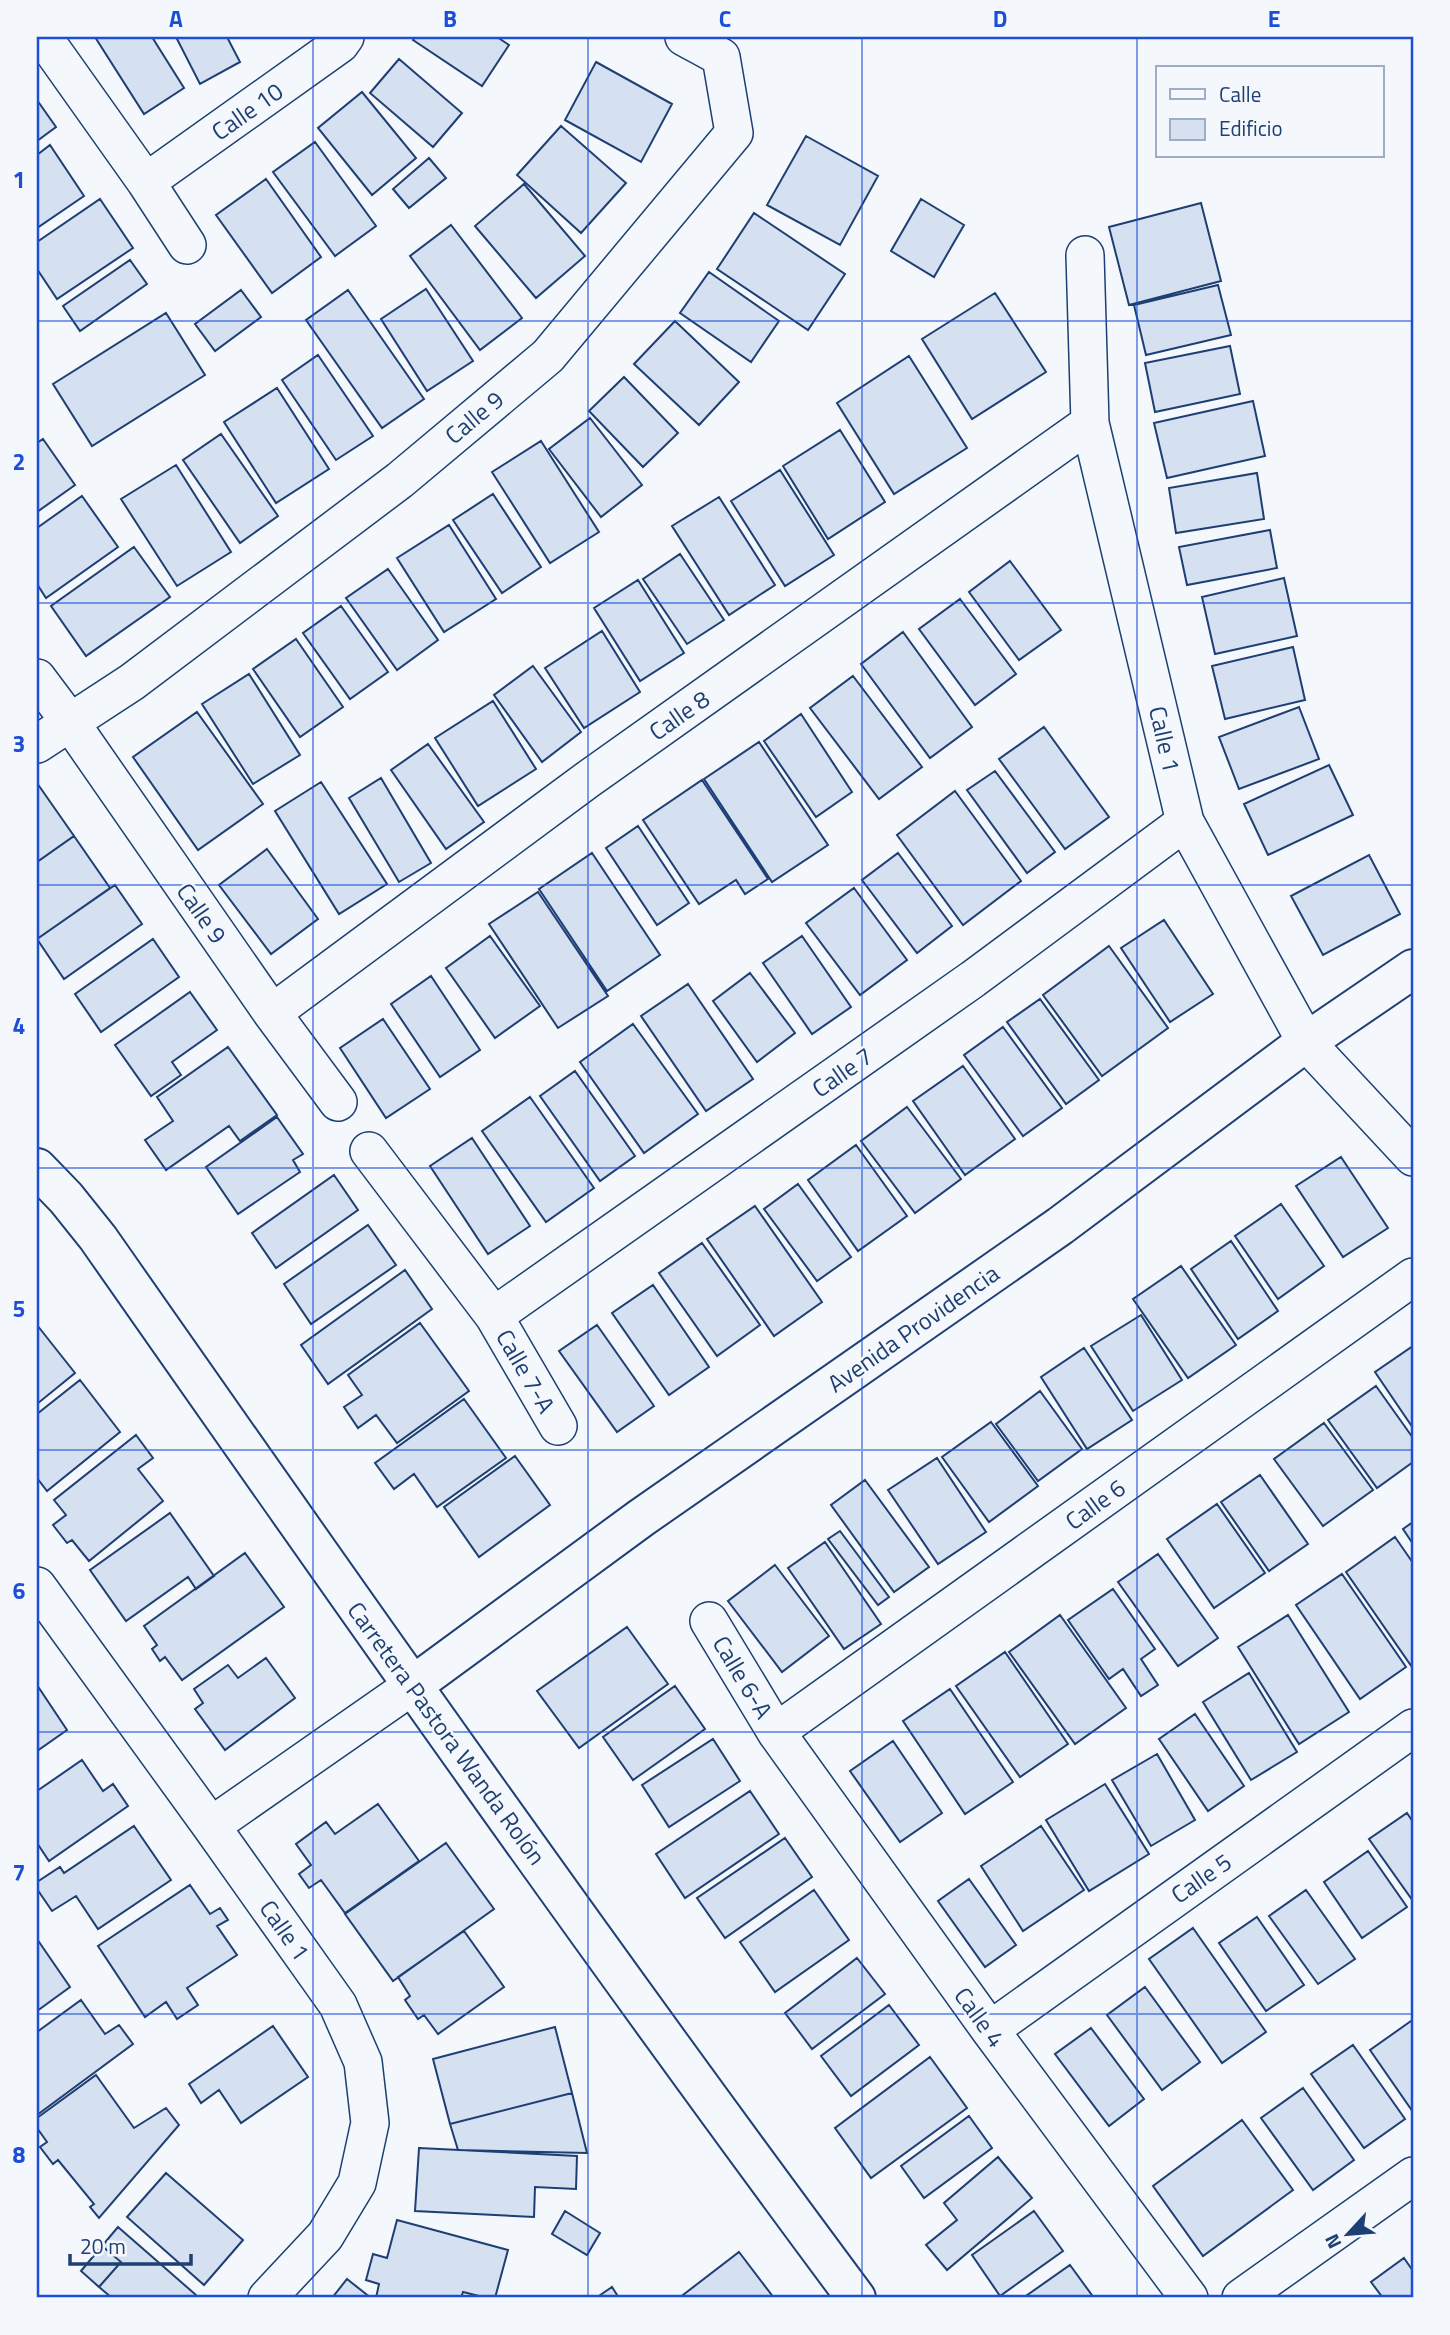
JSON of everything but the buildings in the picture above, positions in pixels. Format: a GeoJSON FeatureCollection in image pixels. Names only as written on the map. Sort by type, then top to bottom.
{"type":"FeatureCollection","features":[{"type":"Feature","properties":{"kind":"street"},"geometry":{"type":"LineString","coordinates":[[43,37],[146,182],[187,245]]}},
{"type":"Feature","properties":{"kind":"street","name":"Calle 10"},"geometry":{"type":"LineString","coordinates":[[146,182],[340,44],[345,37]]}},
{"type":"Feature","properties":{"kind":"street","name":"Calle 9"},"geometry":{"type":"LineString","coordinates":[[37,744],[131,682],[400,480],[548,356],[734,133],[721,57],[684,37]]}},
{"type":"Feature","properties":{"kind":"street","name":"Calle 1"},"geometry":{"type":"LineString","coordinates":[[1085,255],[1090,423],[1185,822],[1306,1042],[1413,1157]]}},
{"type":"Feature","properties":{"kind":"street","name":"Calle 8"},"geometry":{"type":"LineString","coordinates":[[272,1013],[587,780],[1090,423]]}},
{"type":"Feature","properties":{"kind":"street","name":"Calle 9"},"geometry":{"type":"LineString","coordinates":[[37,678],[272,1013],[338,1102]]}},
{"type":"Feature","properties":{"kind":"street","name":"Calle 7"},"geometry":{"type":"LineString","coordinates":[[494,1316],[973,979],[1185,822]]}},
{"type":"Feature","properties":{"kind":"street","name":"Avenida Providencia"},"geometry":{"type":"LineString","coordinates":[[412,1686],[641,1518],[1060,1226],[1306,1042],[1413,969]]}},
{"type":"Feature","properties":{"kind":"street"},"geometry":{"type":"LineString","coordinates":[[369,1151],[494,1316]]}},
{"type":"Feature","properties":{"kind":"street","name":"Carretera Pastora Wanda Rolón"},"geometry":{"type":"LineString","coordinates":[[37,1168],[66,1198],[98,1238],[412,1686],[856,2298]]}},
{"type":"Feature","properties":{"kind":"street","name":"Calle 6"},"geometry":{"type":"LineString","coordinates":[[776,1732],[1413,1276]]}},
{"type":"Feature","properties":{"kind":"street","name":"Calle 7-A"},"geometry":{"type":"LineString","coordinates":[[494,1316],[558,1426]]}},
{"type":"Feature","properties":{"kind":"street","name":"Calle 1"},"geometry":{"type":"LineString","coordinates":[[37,1586],[338,2005],[363,2062],[370,2123],[357,2183],[325,2236],[267,2298]]}},
{"type":"Feature","properties":{"kind":"street","name":"Calle 6-A"},"geometry":{"type":"LineString","coordinates":[[709,1622],[776,1732]]}},
{"type":"Feature","properties":{"kind":"street"},"geometry":{"type":"LineString","coordinates":[[211,1826],[412,1686]]}},
{"type":"Feature","properties":{"kind":"street","name":"Calle 5"},"geometry":{"type":"LineString","coordinates":[[989,2030],[1413,1728]]}},
{"type":"Feature","properties":{"kind":"street","name":"Calle 4"},"geometry":{"type":"LineString","coordinates":[[776,1732],[989,2030],[1189,2298]]}},
{"type":"Feature","properties":{"kind":"street"},"geometry":{"type":"LineString","coordinates":[[1241,2298],[1413,2176]]}}]}
